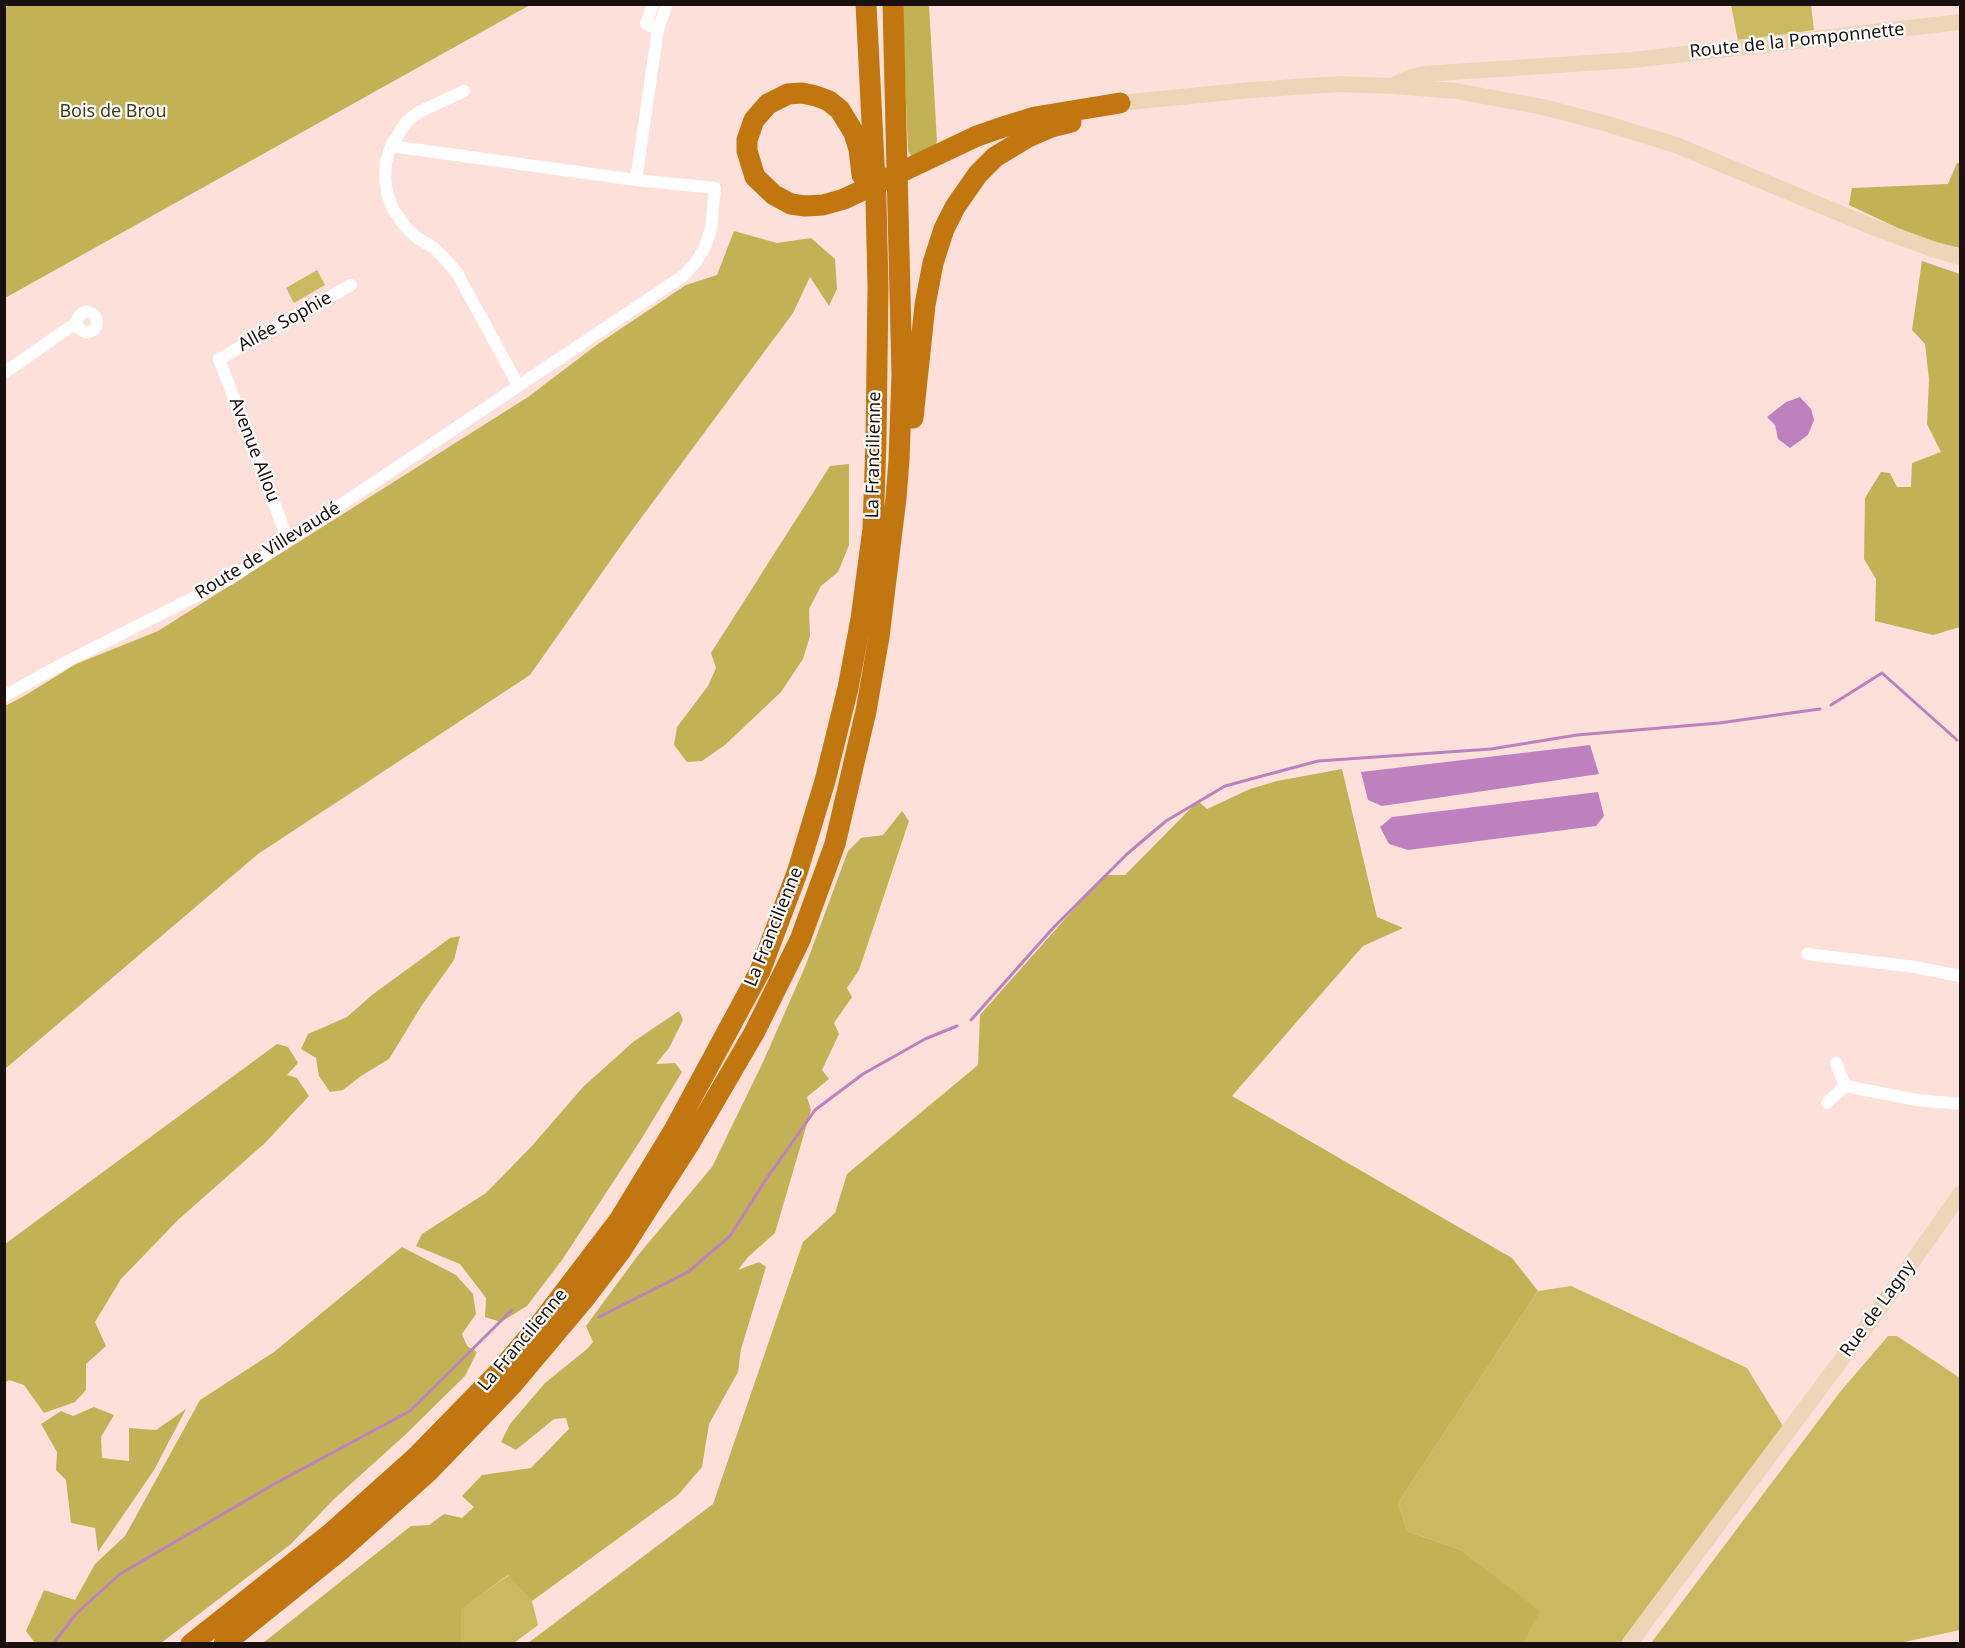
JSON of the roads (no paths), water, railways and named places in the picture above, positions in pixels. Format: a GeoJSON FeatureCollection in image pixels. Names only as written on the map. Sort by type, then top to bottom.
{"type":"FeatureCollection","features":[{"type":"Feature","properties":{"kind":"highway","name":"La Francilienne"},"geometry":{"type":"LineString","coordinates":[[191,1644],[277,1577],[416,1457],[505,1365],[546,1316],[620,1219],[700,1084],[760,971],[797,873],[825,781],[848,688],[861,619],[873,529],[878,287],[866,4]]}},
{"type":"Feature","properties":{"kind":"highway","name":"La Francilienne"},"geometry":{"type":"LineString","coordinates":[[224,1644],[298,1586],[428,1472],[511,1386],[585,1298],[620,1252],[708,1112],[754,1033],[800,940],[835,844],[866,711],[879,637],[896,498],[902,376],[893,4]]}},
{"type":"Feature","properties":{"kind":"highway"},"geometry":{"type":"LineString","coordinates":[[876,201],[863,180],[859,149],[854,133],[840,110],[829,102],[802,93],[788,94],[768,104],[754,120],[747,141],[749,161],[755,177],[774,195],[798,206],[823,206],[844,199],[921,164],[977,136],[1006,126],[1035,117],[1121,108]]}},
{"type":"Feature","properties":{"kind":"highway"},"geometry":{"type":"LineString","coordinates":[[896,498],[907,482],[925,305],[933,263],[944,229],[955,207],[978,174],[1012,146],[1051,127],[1121,108]]}},
{"type":"Feature","properties":{"kind":"main road","name":"Route de la Pomponnette"},"geometry":{"type":"LineString","coordinates":[[1393,86],[1411,77],[1424,74],[1633,60],[1960,22]]}},
{"type":"Feature","properties":{"kind":"main road"},"geometry":{"type":"LineString","coordinates":[[1121,108],[1251,90],[1328,85],[1393,86],[1456,91],[1543,107],[1676,145],[1870,226],[1960,257]]}},
{"type":"Feature","properties":{"kind":"main road"},"geometry":{"type":"LineString","coordinates":[[1121,108],[1337,93],[1500,99]]}},
{"type":"Feature","properties":{"kind":"main road"},"geometry":{"type":"LineString","coordinates":[[1870,226],[1926,256],[1960,267]]}},
{"type":"Feature","properties":{"kind":"main road","name":"Rue de Lagny"},"geometry":{"type":"LineString","coordinates":[[1629,1644],[1883,1304],[1960,1194]]}},
{"type":"Feature","properties":{"kind":"street"},"geometry":{"type":"LineString","coordinates":[[653,4],[646,24],[658,29]]}},
{"type":"Feature","properties":{"kind":"street"},"geometry":{"type":"LineString","coordinates":[[391,146],[636,180],[658,29],[667,4]]}},
{"type":"Feature","properties":{"kind":"street"},"geometry":{"type":"LineString","coordinates":[[464,91],[419,112],[406,122],[391,146],[384,177],[393,209],[404,225],[417,238],[434,248],[457,273],[518,385]]}},
{"type":"Feature","properties":{"kind":"street","name":"Route de Villevaudé"},"geometry":{"type":"LineString","coordinates":[[4,696],[230,579],[683,276],[696,262],[705,247],[711,229],[715,188],[636,180]]}},
{"type":"Feature","properties":{"kind":"street","name":"Allée Sophie"},"geometry":{"type":"LineString","coordinates":[[219,359],[351,285]]}},
{"type":"Feature","properties":{"kind":"street"},"geometry":{"type":"LineString","coordinates":[[4,373],[76,323]]}},
{"type":"Feature","properties":{"kind":"street","name":"Avenue Allou"},"geometry":{"type":"LineString","coordinates":[[219,359],[288,540]]}},
{"type":"Feature","properties":{"kind":"street"},"geometry":{"type":"LineString","coordinates":[[1807,954],[1915,967],[1960,976]]}},
{"type":"Feature","properties":{"kind":"street"},"geometry":{"type":"LineString","coordinates":[[1836,1063],[1845,1086]]}},
{"type":"Feature","properties":{"kind":"street"},"geometry":{"type":"LineString","coordinates":[[1827,1103],[1845,1086]]}},
{"type":"Feature","properties":{"kind":"street"},"geometry":{"type":"LineString","coordinates":[[1845,1086],[1917,1100],[1960,1104]]}},
{"type":"Feature","properties":{"kind":"waterway"},"geometry":{"type":"LineString","coordinates":[[1831,705],[1882,673],[1957,740]]}},
{"type":"Feature","properties":{"kind":"waterway"},"geometry":{"type":"LineString","coordinates":[[971,1020],[1054,927],[1127,854],[1166,821],[1225,786],[1318,761],[1491,749],[1577,735],[1719,723],[1820,709]]}},
{"type":"Feature","properties":{"kind":"waterway"},"geometry":{"type":"LineString","coordinates":[[599,1317],[688,1272],[730,1236],[815,1110],[863,1074],[925,1039],[957,1026]]}},
{"type":"Feature","properties":{"kind":"waterway"},"geometry":{"type":"LineString","coordinates":[[53,1644],[76,1614],[120,1574],[276,1483],[410,1411],[512,1310]]}},
{"type":"Feature","properties":{"kind":"park label","name":"Bois de Brou"},"geometry":{"type":"Point","coordinates":[113,112]}}]}
